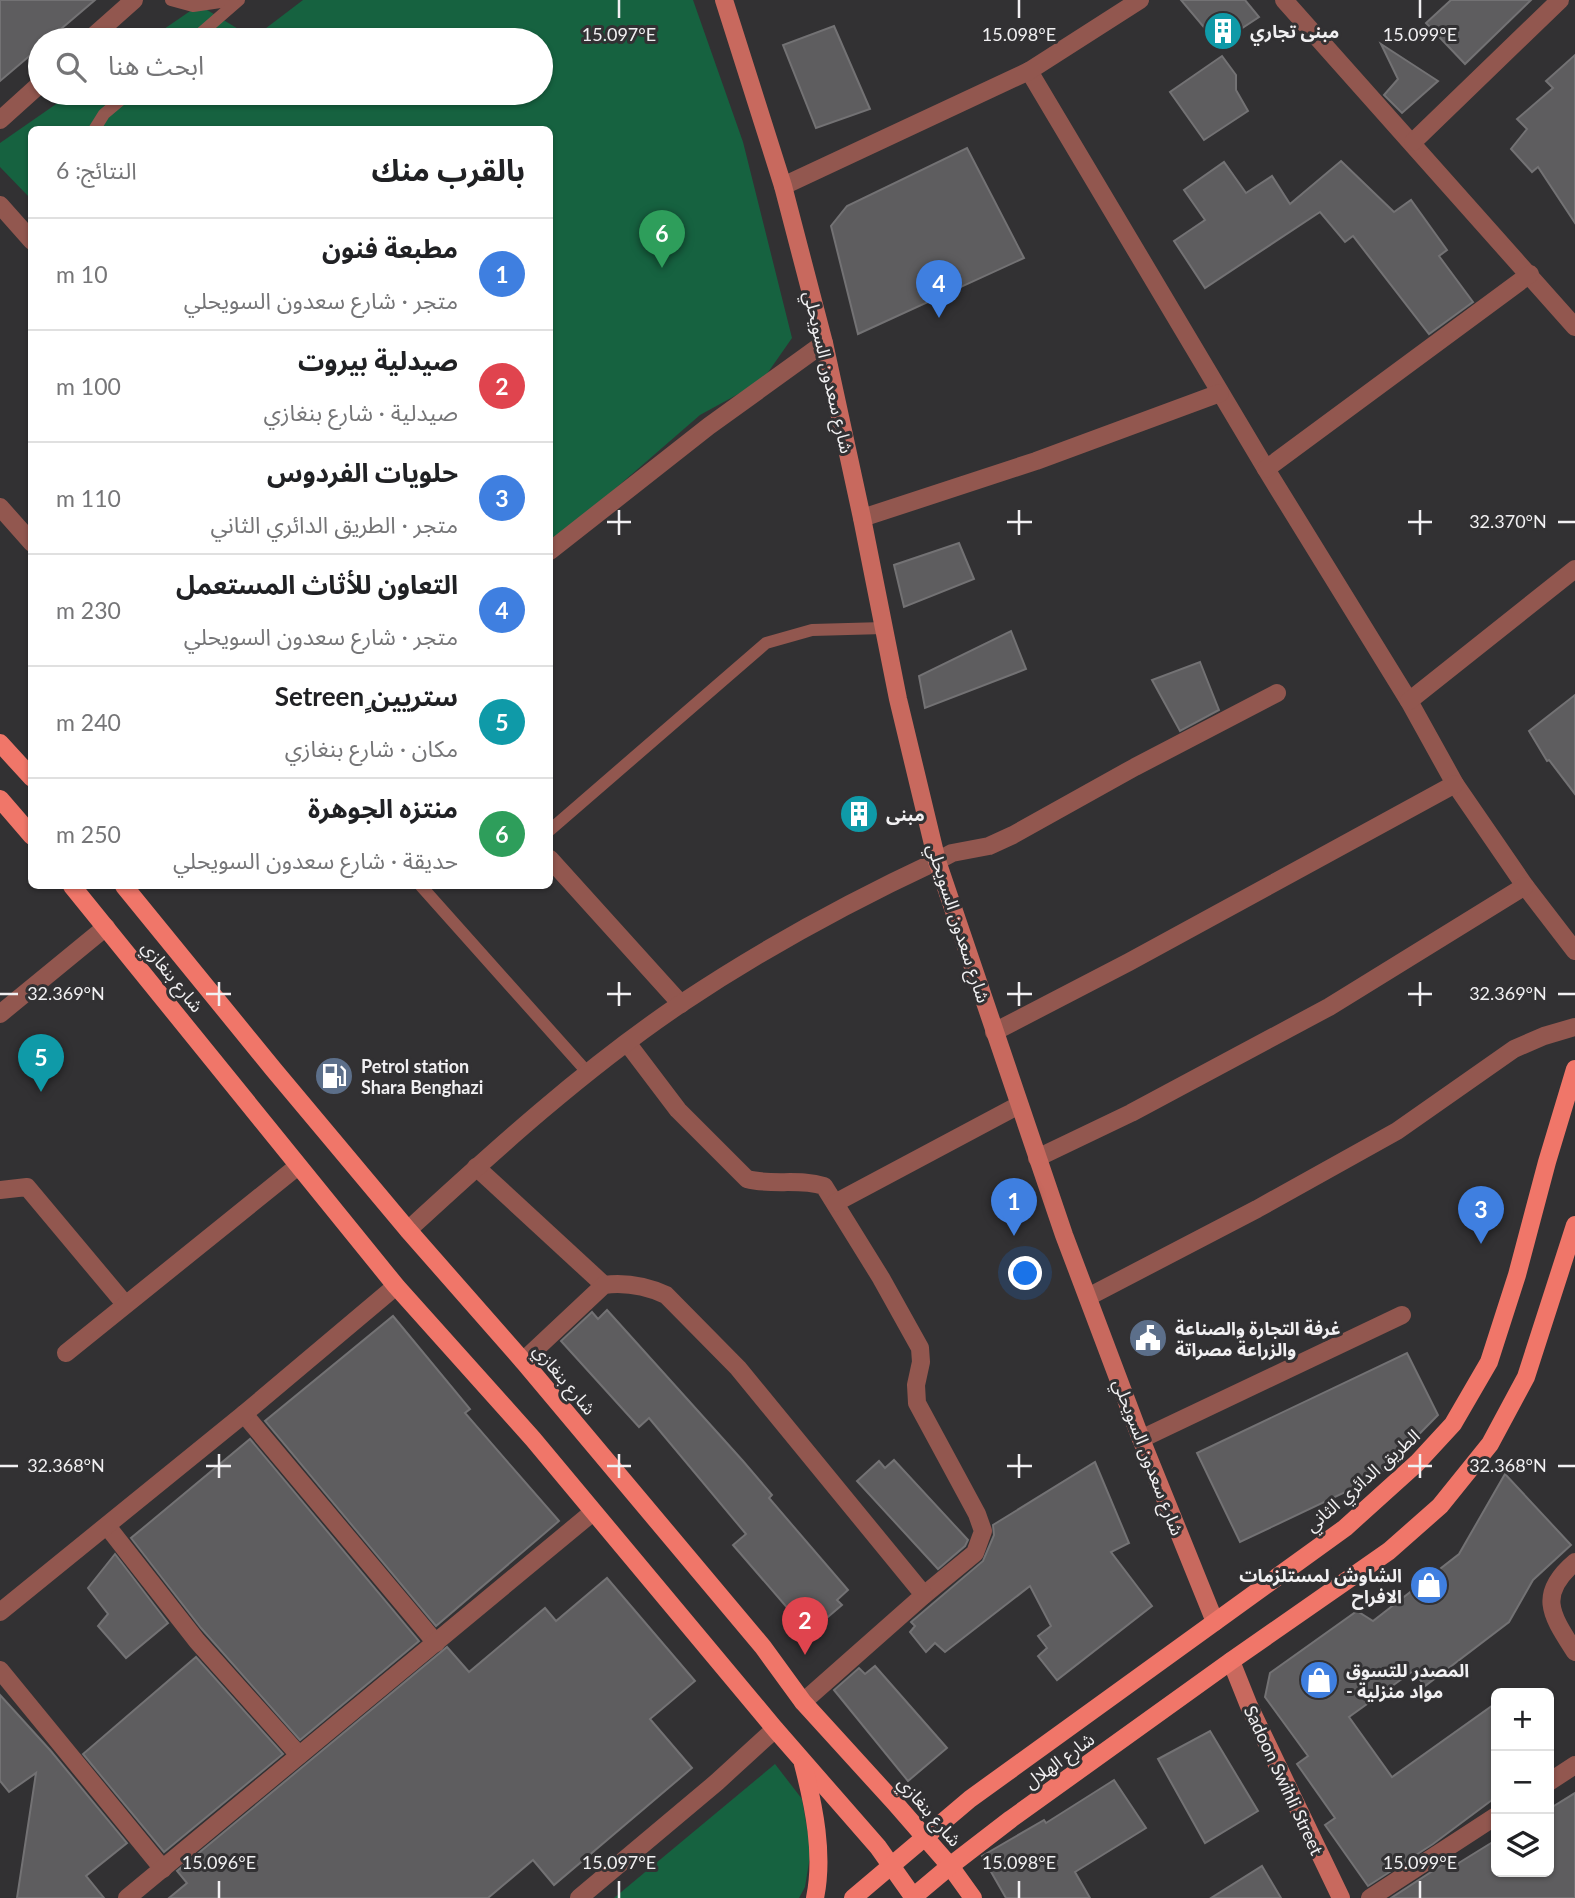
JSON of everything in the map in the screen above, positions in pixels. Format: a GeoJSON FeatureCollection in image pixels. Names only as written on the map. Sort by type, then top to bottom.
{"type":"FeatureCollection","features":[{"type":"Feature","properties":{"kind":"main road","name":"شارع سعدون السويحلي"},"geometry":{"type":"LineString","coordinates":[[724,0],[783,186],[824,344],[898,699],[937,860],[1037,1158],[1141,1439],[1215,1622]]}},
{"type":"Feature","properties":{"kind":"main road"},"geometry":{"type":"LineString","coordinates":[[0,743],[28,774]]}},
{"type":"Feature","properties":{"kind":"main road"},"geometry":{"type":"LineString","coordinates":[[0,799],[28,831]]}},
{"type":"Feature","properties":{"kind":"main road","name":"شارع بنغازي"},"geometry":{"type":"LineString","coordinates":[[74,889],[396,1286],[533,1439],[802,1761],[892,1864],[913,1898]]}},
{"type":"Feature","properties":{"kind":"main road","name":"شارع بنغازي"},"geometry":{"type":"LineString","coordinates":[[131,889],[274,1070],[763,1647],[803,1702],[950,1866],[973,1898]]}},
{"type":"Feature","properties":{"kind":"main road","name":"الطريق الدائري الثاني"},"geometry":{"type":"LineString","coordinates":[[853,1898],[970,1799],[1345,1528],[1417,1464],[1453,1424],[1489,1362],[1517,1275],[1575,1069]]}},
{"type":"Feature","properties":{"kind":"main road","name":"شارع الهلال"},"geometry":{"type":"LineString","coordinates":[[913,1898],[950,1866],[1231,1661],[1389,1551],[1440,1506],[1490,1444],[1526,1377],[1575,1225]]}},
{"type":"Feature","properties":{"kind":"main road","name":"Sadoon Swihli Street"},"geometry":{"type":"LineString","coordinates":[[1231,1661],[1264,1740],[1341,1898]]}},
{"type":"Feature","properties":{"kind":"main road"},"geometry":{"type":"LineString","coordinates":[[802,1761],[810,1788],[819,1862],[815,1898]]}},
{"type":"Feature","properties":{"kind":"street"},"geometry":{"type":"LineString","coordinates":[[102,28],[134,0]]}},
{"type":"Feature","properties":{"kind":"street"},"geometry":{"type":"LineString","coordinates":[[783,186],[1029,71],[1140,0]]}},
{"type":"Feature","properties":{"kind":"street"},"geometry":{"type":"LineString","coordinates":[[1284,0],[1575,327]]}},
{"type":"Feature","properties":{"kind":"street"},"geometry":{"type":"LineString","coordinates":[[1413,142],[1560,0]]}},
{"type":"Feature","properties":{"kind":"street"},"geometry":{"type":"LineString","coordinates":[[1029,71],[1220,393],[1409,701],[1455,784],[1525,886],[1575,951]]}},
{"type":"Feature","properties":{"kind":"street"},"geometry":{"type":"LineString","coordinates":[[0,120],[28,95]]}},
{"type":"Feature","properties":{"kind":"street"},"geometry":{"type":"LineString","coordinates":[[0,205],[28,236]]}},
{"type":"Feature","properties":{"kind":"street"},"geometry":{"type":"LineString","coordinates":[[1266,469],[1530,274]]}},
{"type":"Feature","properties":{"kind":"street"},"geometry":{"type":"LineString","coordinates":[[553,549],[667,457],[824,344]]}},
{"type":"Feature","properties":{"kind":"street"},"geometry":{"type":"LineString","coordinates":[[862,519],[1036,461],[1220,393]]}},
{"type":"Feature","properties":{"kind":"street"},"geometry":{"type":"LineString","coordinates":[[0,508],[28,539]]}},
{"type":"Feature","properties":{"kind":"street"},"geometry":{"type":"LineString","coordinates":[[1409,701],[1575,569]]}},
{"type":"Feature","properties":{"kind":"street"},"geometry":{"type":"LineString","coordinates":[[408,1230],[476,1167],[588,1073],[681,1004],[764,952],[820,919],[937,860],[952,853],[989,846],[1013,835],[1277,693]]}},
{"type":"Feature","properties":{"kind":"street"},"geometry":{"type":"LineString","coordinates":[[994,1032],[1153,949],[1455,784]]}},
{"type":"Feature","properties":{"kind":"street"},"geometry":{"type":"LineString","coordinates":[[553,862],[681,1004]]}},
{"type":"Feature","properties":{"kind":"street"},"geometry":{"type":"LineString","coordinates":[[1037,1158],[1131,1113],[1329,1007],[1525,886]]}},
{"type":"Feature","properties":{"kind":"street"},"geometry":{"type":"LineString","coordinates":[[0,1014],[106,927]]}},
{"type":"Feature","properties":{"kind":"street"},"geometry":{"type":"LineString","coordinates":[[1088,1297],[1257,1209],[1396,1131],[1514,1049],[1575,1027]]}},
{"type":"Feature","properties":{"kind":"street"},"geometry":{"type":"LineString","coordinates":[[628,1044],[678,1110],[747,1179],[760,1182],[812,1182],[824,1186],[881,1278],[920,1348],[917,1403],[977,1514],[983,1531],[975,1553],[803,1702]]}},
{"type":"Feature","properties":{"kind":"street"},"geometry":{"type":"LineString","coordinates":[[835,1203],[1019,1105]]}},
{"type":"Feature","properties":{"kind":"street"},"geometry":{"type":"LineString","coordinates":[[66,1353],[298,1166]]}},
{"type":"Feature","properties":{"kind":"street"},"geometry":{"type":"LineString","coordinates":[[476,1167],[604,1285]]}},
{"type":"Feature","properties":{"kind":"street"},"geometry":{"type":"LineString","coordinates":[[0,1190],[27,1186],[125,1304]]}},
{"type":"Feature","properties":{"kind":"street"},"geometry":{"type":"LineString","coordinates":[[523,1361],[604,1285],[635,1285],[666,1295],[738,1368],[924,1595]]}},
{"type":"Feature","properties":{"kind":"street"},"geometry":{"type":"LineString","coordinates":[[0,1612],[244,1414],[396,1286]]}},
{"type":"Feature","properties":{"kind":"street"},"geometry":{"type":"LineString","coordinates":[[1141,1439],[1402,1315]]}},
{"type":"Feature","properties":{"kind":"street"},"geometry":{"type":"LineString","coordinates":[[244,1414],[436,1643]]}},
{"type":"Feature","properties":{"kind":"street"},"geometry":{"type":"LineString","coordinates":[[127,1898],[593,1512]]}},
{"type":"Feature","properties":{"kind":"street"},"geometry":{"type":"LineString","coordinates":[[107,1526],[197,1641],[299,1755]]}},
{"type":"Feature","properties":{"kind":"street"},"geometry":{"type":"LineString","coordinates":[[1575,1562],[1560,1574],[1550,1595],[1550,1606],[1575,1652]]}},
{"type":"Feature","properties":{"kind":"street"},"geometry":{"type":"LineString","coordinates":[[0,1670],[163,1869]]}},
{"type":"Feature","properties":{"kind":"street"},"geometry":{"type":"LineString","coordinates":[[579,1898],[717,1782],[775,1729]]}},
{"type":"Feature","properties":{"kind":"street"},"geometry":{"type":"LineString","coordinates":[[1554,1779],[1575,1765]]}},
{"type":"Feature","properties":{"kind":"street"},"geometry":{"type":"LineString","coordinates":[[1370,1898],[1491,1819]]}},
{"type":"Feature","properties":{"kind":"lane"},"geometry":{"type":"LineString","coordinates":[[171,0],[193,6],[236,0]]}},
{"type":"Feature","properties":{"kind":"lane"},"geometry":{"type":"LineString","coordinates":[[206,28],[236,0]]}},
{"type":"Feature","properties":{"kind":"lane"},"geometry":{"type":"LineString","coordinates":[[96,126],[104,114],[115,105]]}},
{"type":"Feature","properties":{"kind":"lane"},"geometry":{"type":"LineString","coordinates":[[553,827],[766,643],[812,630],[884,628]]}},
{"type":"Feature","properties":{"kind":"lane"},"geometry":{"type":"LineString","coordinates":[[424,889],[588,1073]]}},
{"type":"Feature","properties":{"kind":"green space"},"geometry":{"type":"Polygon","coordinates":[[[303,0],[693,0],[743,142],[792,338],[762,381],[700,415],[553,540],[553,126],[28,126],[28,196],[0,167],[0,143],[55,105],[553,105],[553,28],[266,28],[303,0]]]}},
{"type":"Feature","properties":{"kind":"green space"},"geometry":{"type":"Polygon","coordinates":[[[199,5],[237,28],[165,28],[199,5]]]}},
{"type":"Feature","properties":{"kind":"green space"},"geometry":{"type":"Polygon","coordinates":[[[775,1764],[802,1799],[811,1850],[805,1887],[799,1898],[614,1898],[775,1764]]]}},
{"type":"Feature","properties":{"kind":"building"},"geometry":{"type":"Polygon","coordinates":[[[0,0],[95,0],[62,28],[28,28],[28,57],[0,81],[0,0]]]}},
{"type":"Feature","properties":{"kind":"building","name":"مبنى تجاري"},"geometry":{"type":"Polygon","coordinates":[[[1181,0],[1245,0],[1259,17],[1218,44],[1181,0]]]}},
{"type":"Feature","properties":{"kind":"building"},"geometry":{"type":"Polygon","coordinates":[[[1451,0],[1531,0],[1465,64],[1426,23],[1451,0]]]}},
{"type":"Feature","properties":{"kind":"building"},"geometry":{"type":"Polygon","coordinates":[[[834,26],[870,109],[816,128],[783,45],[834,26]]]}},
{"type":"Feature","properties":{"kind":"building"},"geometry":{"type":"Polygon","coordinates":[[[1381,44],[1438,81],[1402,113],[1384,95],[1398,79],[1381,44]]]}},
{"type":"Feature","properties":{"kind":"building"},"geometry":{"type":"Polygon","coordinates":[[[1575,55],[1575,223],[1538,167],[1532,172],[1511,149],[1527,129],[1517,119],[1553,88],[1546,81],[1575,55]]]}},
{"type":"Feature","properties":{"kind":"building"},"geometry":{"type":"Polygon","coordinates":[[[1222,56],[1236,75],[1236,90],[1248,111],[1204,140],[1170,92],[1222,56]]]}},
{"type":"Feature","properties":{"kind":"building"},"geometry":{"type":"Polygon","coordinates":[[[967,148],[1024,258],[858,334],[831,226],[847,206],[967,148]]]}},
{"type":"Feature","properties":{"kind":"building"},"geometry":{"type":"Polygon","coordinates":[[[1341,161],[1394,212],[1411,200],[1447,250],[1439,256],[1473,302],[1429,334],[1353,236],[1345,242],[1320,212],[1205,288],[1174,241],[1205,220],[1184,190],[1224,162],[1246,193],[1272,176],[1290,204],[1341,161]]]}},
{"type":"Feature","properties":{"kind":"building"},"geometry":{"type":"Polygon","coordinates":[[[959,543],[974,579],[904,607],[894,565],[959,543]]]}},
{"type":"Feature","properties":{"kind":"building"},"geometry":{"type":"Polygon","coordinates":[[[1011,631],[1026,669],[925,708],[919,676],[1011,631]]]}},
{"type":"Feature","properties":{"kind":"building"},"geometry":{"type":"Polygon","coordinates":[[[1200,662],[1219,710],[1180,731],[1152,680],[1200,662]]]}},
{"type":"Feature","properties":{"kind":"building"},"geometry":{"type":"Polygon","coordinates":[[[1575,695],[1575,794],[1549,760],[1547,761],[1529,731],[1575,695]]]}},
{"type":"Feature","properties":{"kind":"building"},"geometry":{"type":"Polygon","coordinates":[[[607,1310],[743,1461],[772,1495],[769,1498],[848,1590],[837,1600],[842,1605],[809,1633],[733,1545],[746,1534],[649,1418],[639,1427],[561,1341],[592,1312],[598,1319],[607,1310]]]}},
{"type":"Feature","properties":{"kind":"building"},"geometry":{"type":"Polygon","coordinates":[[[393,1316],[470,1409],[465,1413],[559,1521],[436,1626],[265,1421],[393,1316]]]}},
{"type":"Feature","properties":{"kind":"building"},"geometry":{"type":"Polygon","coordinates":[[[1407,1353],[1438,1415],[1377,1477],[1240,1542],[1197,1453],[1407,1353]]]}},
{"type":"Feature","properties":{"kind":"building"},"geometry":{"type":"Polygon","coordinates":[[[250,1439],[419,1641],[300,1740],[201,1628],[131,1538],[250,1439]]]}},
{"type":"Feature","properties":{"kind":"building"},"geometry":{"type":"Polygon","coordinates":[[[894,1460],[968,1540],[965,1546],[938,1569],[857,1481],[879,1461],[885,1468],[894,1460]]]}},
{"type":"Feature","properties":{"kind":"building"},"geometry":{"type":"Polygon","coordinates":[[[1095,1462],[1129,1543],[1111,1552],[1152,1606],[1057,1680],[1038,1656],[1047,1648],[1038,1636],[1051,1626],[1030,1586],[945,1652],[935,1643],[926,1652],[910,1632],[915,1626],[911,1622],[983,1561],[994,1535],[993,1525],[1095,1462]]]}},
{"type":"Feature","properties":{"kind":"building"},"geometry":{"type":"Polygon","coordinates":[[[1505,1474],[1571,1545],[1533,1580],[1509,1622],[1425,1686],[1413,1671],[1349,1717],[1392,1777],[1491,1707],[1491,1801],[1433,1844],[1368,1886],[1325,1825],[1335,1818],[1297,1764],[1308,1756],[1265,1697],[1270,1673],[1357,1611],[1373,1621],[1459,1554],[1505,1474]]]}},
{"type":"Feature","properties":{"kind":"building"},"geometry":{"type":"Polygon","coordinates":[[[115,1554],[168,1623],[126,1658],[98,1626],[108,1614],[88,1588],[115,1554]]]}},
{"type":"Feature","properties":{"kind":"building"},"geometry":{"type":"Polygon","coordinates":[[[607,1578],[695,1681],[650,1719],[692,1768],[554,1885],[533,1860],[488,1898],[169,1898],[187,1883],[177,1871],[447,1647],[469,1672],[545,1608],[556,1621],[607,1578]]]}},
{"type":"Feature","properties":{"kind":"building"},"geometry":{"type":"Polygon","coordinates":[[[196,1657],[283,1754],[164,1852],[83,1754],[196,1657]]]}},
{"type":"Feature","properties":{"kind":"building"},"geometry":{"type":"Polygon","coordinates":[[[875,1666],[947,1748],[908,1781],[834,1690],[859,1668],[865,1674],[875,1666]]]}},
{"type":"Feature","properties":{"kind":"building"},"geometry":{"type":"Polygon","coordinates":[[[0,1695],[50,1750],[127,1843],[86,1876],[104,1898],[17,1898],[36,1773],[9,1792],[0,1781],[0,1695]]]}},
{"type":"Feature","properties":{"kind":"building"},"geometry":{"type":"Polygon","coordinates":[[[1210,1731],[1258,1811],[1205,1843],[1158,1759],[1210,1731]]]}},
{"type":"Feature","properties":{"kind":"building"},"geometry":{"type":"Polygon","coordinates":[[[1114,1780],[1146,1828],[1075,1872],[1090,1898],[1006,1898],[982,1856],[1044,1820],[1046,1823],[1114,1780]]]}},
{"type":"Feature","properties":{"kind":"building"},"geometry":{"type":"Polygon","coordinates":[[[1575,1793],[1575,1898],[1391,1898],[1445,1863],[1449,1869],[1491,1843],[1491,1877],[1554,1877],[1554,1806],[1575,1793]]]}},
{"type":"Feature","properties":{"kind":"building"},"geometry":{"type":"Polygon","coordinates":[[[1262,1866],[1281,1898],[1211,1898],[1262,1866]]]}},
{"type":"Feature","properties":{"kind":"place","name":"مبنى تجاري"},"geometry":{"type":"Point","coordinates":[1223,31]}},
{"type":"Feature","properties":{"kind":"place","name":"منتزه الجوهرة"},"geometry":{"type":"Point","coordinates":[662,268]}},
{"type":"Feature","properties":{"kind":"place","name":"التعاون للأثاث المستعمل"},"geometry":{"type":"Point","coordinates":[939,318]}},
{"type":"Feature","properties":{"kind":"place","name":"مبنى"},"geometry":{"type":"Point","coordinates":[859,814]}},
{"type":"Feature","properties":{"kind":"place","name":"Petrol station Shara Benghazi"},"geometry":{"type":"Point","coordinates":[334,1076]}},
{"type":"Feature","properties":{"kind":"place","name":"ستريين ٍSetreen"},"geometry":{"type":"Point","coordinates":[41,1092]}},
{"type":"Feature","properties":{"kind":"place","name":"مطبعة فنون"},"geometry":{"type":"Point","coordinates":[1014,1236]}},
{"type":"Feature","properties":{"kind":"place","name":"حلويات الفردوس"},"geometry":{"type":"Point","coordinates":[1481,1244]}},
{"type":"Feature","properties":{"kind":"place","name":"غرفة التجارة والصناعة والزراعة مصراتة"},"geometry":{"type":"Point","coordinates":[1148,1338]}},
{"type":"Feature","properties":{"kind":"place","name":"الشاوش لمستلزمات الافراح"},"geometry":{"type":"Point","coordinates":[1429,1585]}},
{"type":"Feature","properties":{"kind":"place","name":"صيدلية بيروت"},"geometry":{"type":"Point","coordinates":[805,1655]}},
{"type":"Feature","properties":{"kind":"place","name":"المصدر للتسوق - مواد منزلية"},"geometry":{"type":"Point","coordinates":[1319,1680]}}]}
